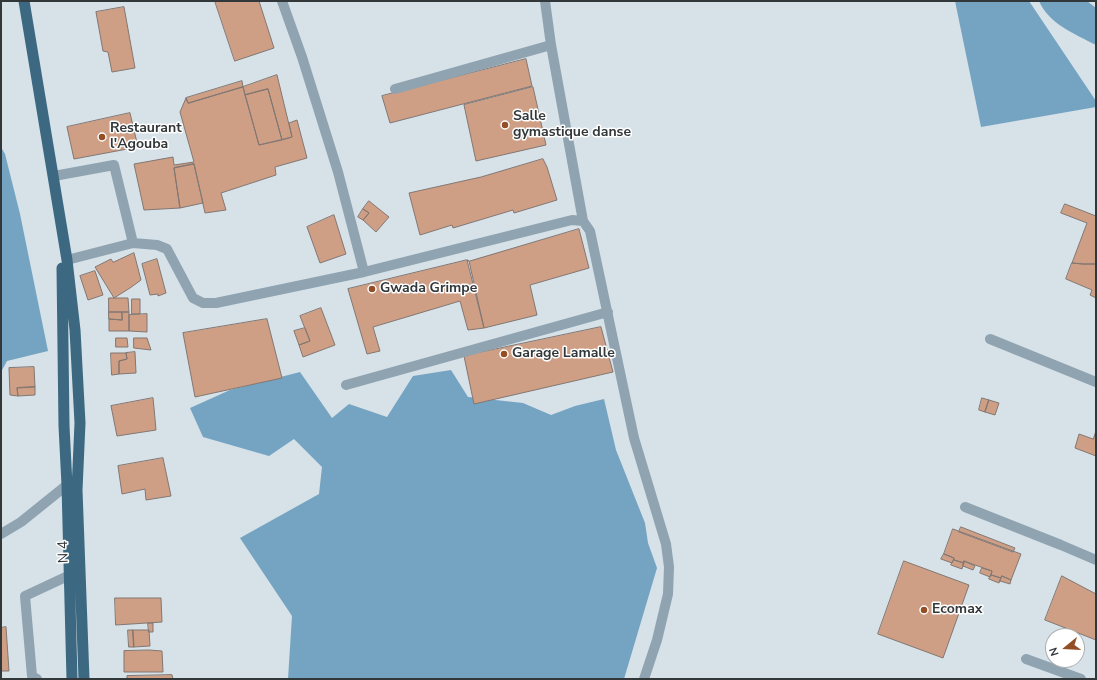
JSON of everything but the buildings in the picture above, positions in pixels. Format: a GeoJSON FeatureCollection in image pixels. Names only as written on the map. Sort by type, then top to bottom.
{"type":"FeatureCollection","features":[{"type":"Feature","properties":{"kind":"highway","name":"N 4"},"geometry":{"type":"LineString","coordinates":[[17,1],[49,177],[62,261],[64,426],[70,575],[72,679]]}},
{"type":"Feature","properties":{"kind":"highway","name":"N 4"},"geometry":{"type":"LineString","coordinates":[[24,1],[54,176],[67,260],[75,330],[80,423],[77,490],[84,679]]}},
{"type":"Feature","properties":{"kind":"street"},"geometry":{"type":"LineString","coordinates":[[282,1],[302,58],[336,166],[364,272]]}},
{"type":"Feature","properties":{"kind":"street"},"geometry":{"type":"LineString","coordinates":[[545,1],[583,221],[590,231],[634,438],[666,544],[669,567],[668,594],[657,640],[644,679]]}},
{"type":"Feature","properties":{"kind":"street"},"geometry":{"type":"LineString","coordinates":[[394,89],[552,45]]}},
{"type":"Feature","properties":{"kind":"street"},"geometry":{"type":"LineString","coordinates":[[54,176],[114,165],[133,243]]}},
{"type":"Feature","properties":{"kind":"street"},"geometry":{"type":"LineString","coordinates":[[67,260],[133,243],[158,245],[167,249],[193,298],[204,302],[216,303],[364,272],[572,220],[583,221]]}},
{"type":"Feature","properties":{"kind":"street"},"geometry":{"type":"LineString","coordinates":[[346,385],[608,312]]}},
{"type":"Feature","properties":{"kind":"street"},"geometry":{"type":"LineString","coordinates":[[990,339],[1096,382]]}},
{"type":"Feature","properties":{"kind":"street"},"geometry":{"type":"LineString","coordinates":[[1,534],[21,522],[67,485]]}},
{"type":"Feature","properties":{"kind":"street"},"geometry":{"type":"LineString","coordinates":[[965,507],[1096,560]]}},
{"type":"Feature","properties":{"kind":"street"},"geometry":{"type":"LineString","coordinates":[[37,679],[32,676],[25,596],[70,575]]}},
{"type":"Feature","properties":{"kind":"street"},"geometry":{"type":"LineString","coordinates":[[1026,659],[1081,679]]}},
{"type":"Feature","properties":{"kind":"shaded area"},"geometry":{"type":"Polygon","coordinates":[[[955,1],[1029,1],[1096,101],[1096,107],[981,127],[955,1]]]}},
{"type":"Feature","properties":{"kind":"shaded area"},"geometry":{"type":"Polygon","coordinates":[[[1039,1],[1087,1],[1096,8],[1096,45],[1063,28],[1049,16],[1039,1]]]}},
{"type":"Feature","properties":{"kind":"shaded area"},"geometry":{"type":"Polygon","coordinates":[[[1,147],[5,154],[20,214],[48,351],[7,361],[1,372],[1,147]]]}},
{"type":"Feature","properties":{"kind":"shaded area"},"geometry":{"type":"Polygon","coordinates":[[[451,370],[468,397],[523,403],[551,415],[575,406],[604,399],[616,450],[645,523],[648,543],[657,568],[624,679],[288,679],[292,616],[240,538],[319,494],[322,467],[294,439],[269,456],[203,437],[190,408],[230,390],[300,372],[332,418],[349,404],[387,417],[413,376],[451,370]]]}},
{"type":"Feature","properties":{"kind":"place","name":"Salle gymastique danse"},"geometry":{"type":"Point","coordinates":[505,125]}},
{"type":"Feature","properties":{"kind":"place","name":"Restaurant l'Agouba"},"geometry":{"type":"Point","coordinates":[102,137]}},
{"type":"Feature","properties":{"kind":"place","name":"Gwada Grimpe"},"geometry":{"type":"Point","coordinates":[372,289]}},
{"type":"Feature","properties":{"kind":"place","name":"Garage Lamalle"},"geometry":{"type":"Point","coordinates":[504,354]}},
{"type":"Feature","properties":{"kind":"place","name":"Ecomax"},"geometry":{"type":"Point","coordinates":[924,610]}}]}
